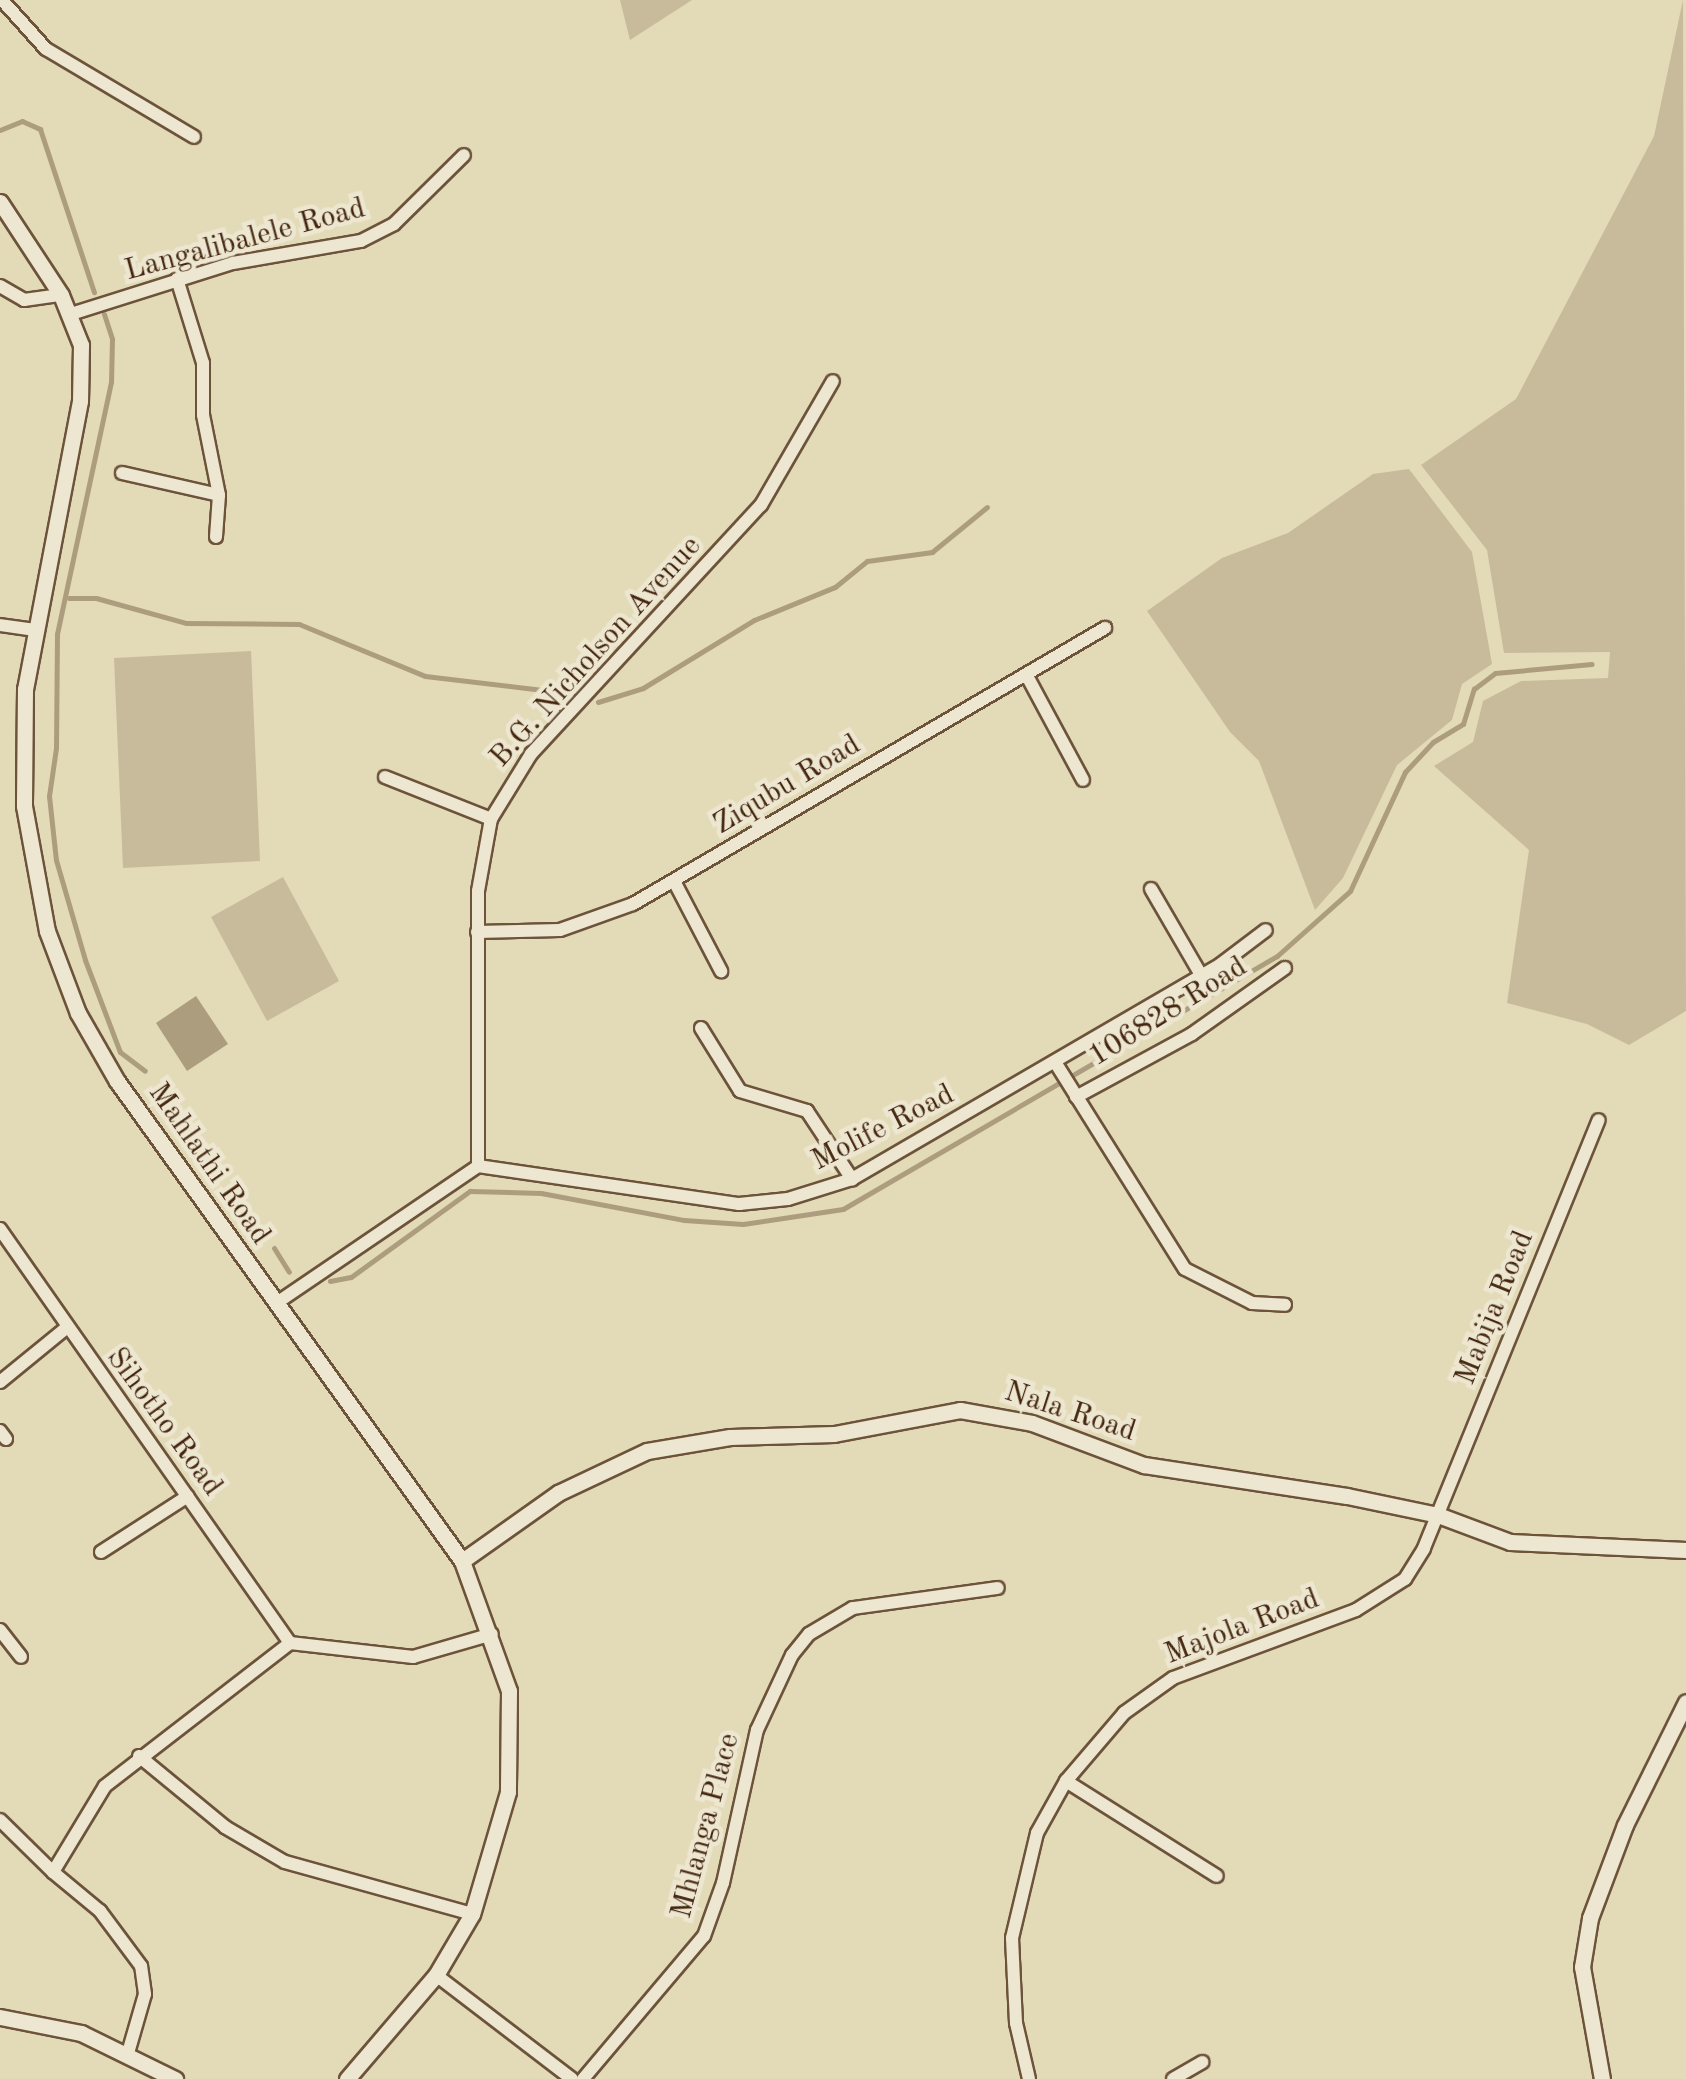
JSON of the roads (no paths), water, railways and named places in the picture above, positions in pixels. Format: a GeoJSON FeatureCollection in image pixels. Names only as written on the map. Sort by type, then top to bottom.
{"type":"FeatureCollection","features":[{"type":"Feature","properties":{"kind":"street"},"geometry":{"type":"LineString","coordinates":[[2,0],[46,49],[194,137]]}},
{"type":"Feature","properties":{"kind":"street","name":"Langalibalele Road"},"geometry":{"type":"LineString","coordinates":[[71,314],[177,278],[361,242],[394,224],[464,155]]}},
{"type":"Feature","properties":{"kind":"street","name":"Mahlathi Road"},"geometry":{"type":"LineString","coordinates":[[0,202],[61,295],[82,345],[80,401],[25,689],[24,806],[47,931],[78,1013],[116,1081],[462,1561],[492,1634],[509,1691],[512,1754],[501,1832],[472,1914],[436,1975],[347,2079]]}},
{"type":"Feature","properties":{"kind":"street"},"geometry":{"type":"LineString","coordinates":[[177,278],[200,344],[202,415],[219,495],[216,537]]}},
{"type":"Feature","properties":{"kind":"street"},"geometry":{"type":"LineString","coordinates":[[0,286],[24,300],[61,295]]}},
{"type":"Feature","properties":{"kind":"street","name":"B.G. Nicholson Avenue"},"geometry":{"type":"LineString","coordinates":[[478,1166],[480,863],[491,820],[522,766],[761,506],[833,381]]}},
{"type":"Feature","properties":{"kind":"street"},"geometry":{"type":"LineString","coordinates":[[122,473],[219,495]]}},
{"type":"Feature","properties":{"kind":"street"},"geometry":{"type":"LineString","coordinates":[[0,625],[35,630]]}},
{"type":"Feature","properties":{"kind":"street","name":"Ziqubu Road"},"geometry":{"type":"LineString","coordinates":[[478,932],[574,927],[674,881],[1106,628]]}},
{"type":"Feature","properties":{"kind":"street"},"geometry":{"type":"LineString","coordinates":[[1028,676],[1082,780]]}},
{"type":"Feature","properties":{"kind":"street"},"geometry":{"type":"LineString","coordinates":[[385,778],[491,820]]}},
{"type":"Feature","properties":{"kind":"street"},"geometry":{"type":"LineString","coordinates":[[674,881],[721,971]]}},
{"type":"Feature","properties":{"kind":"street"},"geometry":{"type":"LineString","coordinates":[[1151,889],[1201,976]]}},
{"type":"Feature","properties":{"kind":"street","name":"Molife Road"},"geometry":{"type":"LineString","coordinates":[[478,1166],[738,1204],[788,1199],[852,1179],[1056,1065],[1201,976],[1266,930]]}},
{"type":"Feature","properties":{"kind":"street","name":"106828 Road"},"geometry":{"type":"LineString","coordinates":[[1074,1094],[1192,1034],[1285,968]]}},
{"type":"Feature","properties":{"kind":"street"},"geometry":{"type":"LineString","coordinates":[[701,1028],[740,1091],[807,1111],[852,1179]]}},
{"type":"Feature","properties":{"kind":"street"},"geometry":{"type":"LineString","coordinates":[[1056,1065],[1185,1269],[1252,1303],[1284,1305]]}},
{"type":"Feature","properties":{"kind":"street","name":"Mabija Road"},"geometry":{"type":"LineString","coordinates":[[1438,1516],[1599,1120]]}},
{"type":"Feature","properties":{"kind":"street"},"geometry":{"type":"LineString","coordinates":[[278,1302],[478,1166]]}},
{"type":"Feature","properties":{"kind":"street","name":"Sihotho Road"},"geometry":{"type":"LineString","coordinates":[[0,1229],[65,1329],[290,1643]]}},
{"type":"Feature","properties":{"kind":"street"},"geometry":{"type":"LineString","coordinates":[[0,1382],[65,1329]]}},
{"type":"Feature","properties":{"kind":"street","name":"Nala Road"},"geometry":{"type":"LineString","coordinates":[[462,1561],[558,1493],[647,1451],[730,1437],[834,1434],[938,1410],[1004,1415],[1144,1465],[1258,1478],[1438,1516],[1510,1542],[1686,1550]]}},
{"type":"Feature","properties":{"kind":"street"},"geometry":{"type":"LineString","coordinates":[[101,1552],[188,1496]]}},
{"type":"Feature","properties":{"kind":"street","name":"Majola Road"},"geometry":{"type":"LineString","coordinates":[[1029,2079],[1016,2024],[1012,1938],[1037,1833],[1066,1781],[1109,1727],[1173,1678],[1356,1610],[1396,1588],[1438,1516]]}},
{"type":"Feature","properties":{"kind":"street","name":"Mhlanga Place"},"geometry":{"type":"LineString","coordinates":[[583,2079],[704,1936],[716,1910],[757,1730],[775,1686],[810,1634],[853,1608],[998,1588]]}},
{"type":"Feature","properties":{"kind":"street"},"geometry":{"type":"LineString","coordinates":[[0,1630],[20,1657]]}},
{"type":"Feature","properties":{"kind":"street"},"geometry":{"type":"LineString","coordinates":[[54,1872],[105,1786],[138,1756],[290,1643],[414,1657],[492,1634]]}},
{"type":"Feature","properties":{"kind":"street"},"geometry":{"type":"LineString","coordinates":[[1602,2079],[1582,1967],[1590,1918],[1625,1825],[1686,1702]]}},
{"type":"Feature","properties":{"kind":"street"},"geometry":{"type":"LineString","coordinates":[[138,1756],[225,1827],[285,1862],[472,1914]]}},
{"type":"Feature","properties":{"kind":"street"},"geometry":{"type":"LineString","coordinates":[[1066,1781],[1217,1876]]}},
{"type":"Feature","properties":{"kind":"street"},"geometry":{"type":"LineString","coordinates":[[0,1820],[100,1911],[140,1966],[145,1994],[128,2053]]}},
{"type":"Feature","properties":{"kind":"street"},"geometry":{"type":"LineString","coordinates":[[436,1975],[572,2079]]}},
{"type":"Feature","properties":{"kind":"street"},"geometry":{"type":"LineString","coordinates":[[0,2017],[81,2033],[175,2079]]}},
{"type":"Feature","properties":{"kind":"street"},"geometry":{"type":"LineString","coordinates":[[1172,2079],[1203,2062]]}},
{"type":"Feature","properties":{"kind":"waterway"},"geometry":{"type":"LineString","coordinates":[[0,130],[22,121],[40,129],[94,292]]}},
{"type":"Feature","properties":{"kind":"waterway"},"geometry":{"type":"LineString","coordinates":[[104,314],[112,339],[111,382],[57,634],[56,748],[49,796],[56,860],[85,960],[120,1052],[145,1071]]}},
{"type":"Feature","properties":{"kind":"waterway"},"geometry":{"type":"LineString","coordinates":[[598,702],[643,688],[754,620],[835,587],[867,561],[932,552],[987,507]]}},
{"type":"Feature","properties":{"kind":"waterway"},"geometry":{"type":"LineString","coordinates":[[69,598],[96,598],[186,623],[299,624],[425,676],[559,692]]}},
{"type":"Feature","properties":{"kind":"waterway"},"geometry":{"type":"LineString","coordinates":[[330,1281],[351,1277],[470,1191],[541,1193],[684,1220],[743,1224],[843,1209],[1277,956],[1350,891],[1405,772],[1433,742],[1463,724],[1474,689],[1495,673],[1592,664]]}},
{"type":"Feature","properties":{"kind":"waterway"},"geometry":{"type":"LineString","coordinates":[[274,1248],[289,1272]]}}]}
